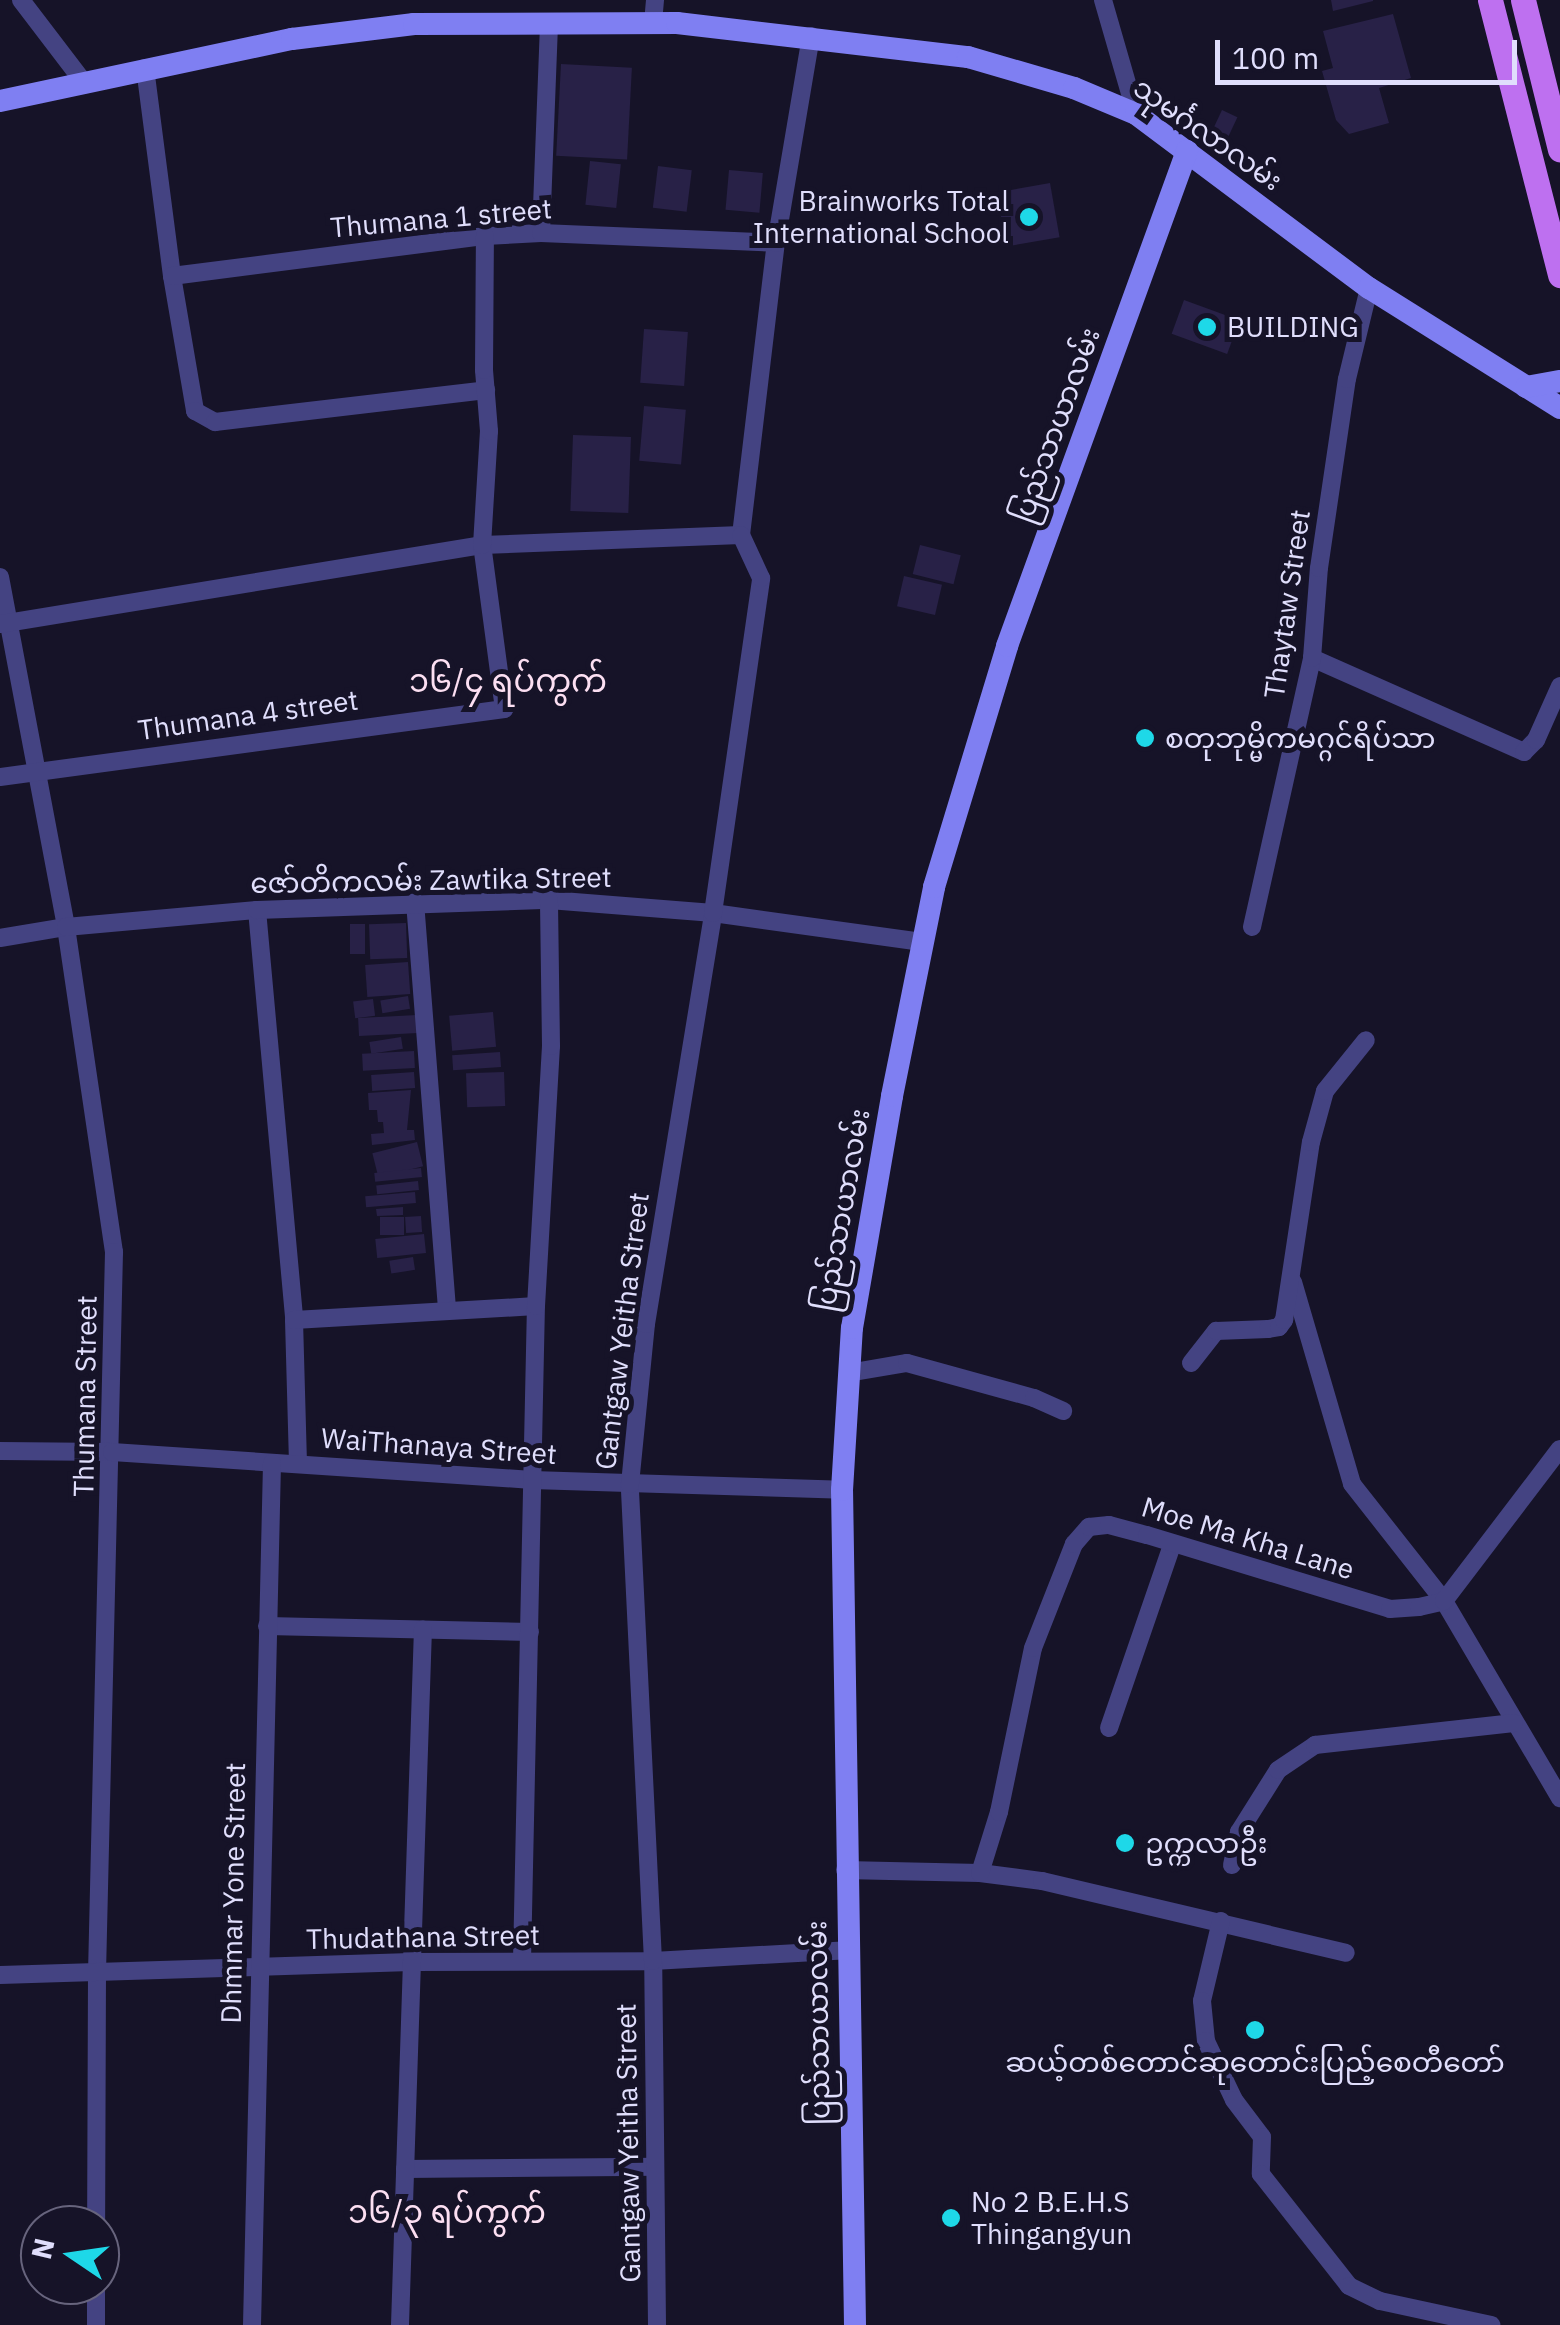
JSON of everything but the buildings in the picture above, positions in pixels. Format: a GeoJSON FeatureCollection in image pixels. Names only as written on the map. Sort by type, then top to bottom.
{"type":"FeatureCollection","features":[{"type":"Feature","properties":{"kind":"main road"},"geometry":{"type":"LineString","coordinates":[[1524,1],[1560,149]]}},
{"type":"Feature","properties":{"kind":"main road"},"geometry":{"type":"LineString","coordinates":[[1492,8],[1560,275]]}},
{"type":"Feature","properties":{"kind":"street"},"geometry":{"type":"LineString","coordinates":[[21,0],[85,84]]}},
{"type":"Feature","properties":{"kind":"street"},"geometry":{"type":"LineString","coordinates":[[1103,0],[1136,114]]}},
{"type":"Feature","properties":{"kind":"street"},"geometry":{"type":"LineString","coordinates":[[1492,8],[1524,1]]}},
{"type":"Feature","properties":{"kind":"street","name":"သုမင်္ဂလာလမ်း"},"geometry":{"type":"LineString","coordinates":[[0,101],[292,39],[414,24],[549,26],[654,12],[968,57],[1074,88],[1136,114],[1369,288],[1560,408]]}},
{"type":"Feature","properties":{"kind":"street"},"geometry":{"type":"LineString","coordinates":[[541,233],[549,26]]}},
{"type":"Feature","properties":{"kind":"street"},"geometry":{"type":"LineString","coordinates":[[5,623],[482,545],[742,534],[776,243],[811,36]]}},
{"type":"Feature","properties":{"kind":"street"},"geometry":{"type":"LineString","coordinates":[[145,68],[172,276],[196,412],[215,422],[486,390]]}},
{"type":"Feature","properties":{"kind":"street","name":"ပြည်သာယာလမ်း"},"geometry":{"type":"LineString","coordinates":[[855,2325],[846,1950],[842,1490],[848,1373],[856,1309],[922,942],[1007,646],[1187,151]]}},
{"type":"Feature","properties":{"kind":"street","name":"Thumana 1 street"},"geometry":{"type":"LineString","coordinates":[[172,276],[485,236],[541,233],[776,243]]}},
{"type":"Feature","properties":{"kind":"street"},"geometry":{"type":"LineString","coordinates":[[482,545],[489,431],[485,236]]}},
{"type":"Feature","properties":{"kind":"street","name":"Thaytaw Street"},"geometry":{"type":"LineString","coordinates":[[1252,927],[1312,658],[1319,568],[1347,378],[1369,288]]}},
{"type":"Feature","properties":{"kind":"street"},"geometry":{"type":"LineString","coordinates":[[1526,387],[1560,381]]}},
{"type":"Feature","properties":{"kind":"street","name":"Gantgaw Yeitha Street"},"geometry":{"type":"LineString","coordinates":[[658,2325],[652,1961],[630,1484],[646,1324],[713,912],[761,578],[742,534]]}},
{"type":"Feature","properties":{"kind":"street","name":"Thumana 4 street"},"geometry":{"type":"LineString","coordinates":[[0,776],[504,708],[482,545]]}},
{"type":"Feature","properties":{"kind":"street","name":"Thumana Street"},"geometry":{"type":"LineString","coordinates":[[0,577],[5,623],[39,770],[66,927],[114,1252],[97,1972],[96,2205]]}},
{"type":"Feature","properties":{"kind":"street"},"geometry":{"type":"LineString","coordinates":[[1312,658],[1524,752],[1536,740],[1560,686]]}},
{"type":"Feature","properties":{"kind":"street"},"geometry":{"type":"LineString","coordinates":[[522,1962],[536,1306],[551,1046],[549,900]]}},
{"type":"Feature","properties":{"kind":"street","name":"ဇော်တိကလမ်း Zawtika Street"},"geometry":{"type":"LineString","coordinates":[[0,938],[66,927],[257,910],[549,900],[713,912],[922,942]]}},
{"type":"Feature","properties":{"kind":"street"},"geometry":{"type":"LineString","coordinates":[[415,902],[447,1311]]}},
{"type":"Feature","properties":{"kind":"street"},"geometry":{"type":"LineString","coordinates":[[257,910],[294,1320],[298,1464]]}},
{"type":"Feature","properties":{"kind":"street"},"geometry":{"type":"LineString","coordinates":[[1191,1363],[1216,1331],[1279,1327],[1293,1282],[1311,1142],[1325,1091],[1366,1040]]}},
{"type":"Feature","properties":{"kind":"street"},"geometry":{"type":"LineString","coordinates":[[1293,1282],[1352,1484],[1444,1601],[1560,1798]]}},
{"type":"Feature","properties":{"kind":"street"},"geometry":{"type":"LineString","coordinates":[[294,1320],[536,1306]]}},
{"type":"Feature","properties":{"kind":"street"},"geometry":{"type":"LineString","coordinates":[[848,1373],[907,1363],[1034,1398],[1063,1411]]}},
{"type":"Feature","properties":{"kind":"street"},"geometry":{"type":"LineString","coordinates":[[1444,1601],[1560,1449]]}},
{"type":"Feature","properties":{"kind":"street","name":"WaiThanaya Street"},"geometry":{"type":"LineString","coordinates":[[0,1451],[112,1452],[532,1480],[842,1490]]}},
{"type":"Feature","properties":{"kind":"street","name":"Dhmmar Yone Street"},"geometry":{"type":"LineString","coordinates":[[252,2325],[272,1463]]}},
{"type":"Feature","properties":{"kind":"street","name":"Moe Ma Kha Lane"},"geometry":{"type":"LineString","coordinates":[[980,1872],[998,1812],[1033,1648],[1074,1544],[1089,1527],[1109,1525],[1390,1609],[1444,1601]]}},
{"type":"Feature","properties":{"kind":"street"},"geometry":{"type":"LineString","coordinates":[[1109,1728],[1172,1544]]}},
{"type":"Feature","properties":{"kind":"street"},"geometry":{"type":"LineString","coordinates":[[267,1626],[530,1632]]}},
{"type":"Feature","properties":{"kind":"street"},"geometry":{"type":"LineString","coordinates":[[400,2325],[423,1629]]}},
{"type":"Feature","properties":{"kind":"street"},"geometry":{"type":"LineString","coordinates":[[1232,1865],[1239,1832],[1278,1770],[1315,1745],[1514,1723]]}},
{"type":"Feature","properties":{"kind":"street"},"geometry":{"type":"LineString","coordinates":[[845,1870],[980,1872],[1042,1881],[1346,1953]]}},
{"type":"Feature","properties":{"kind":"street"},"geometry":{"type":"LineString","coordinates":[[1221,1922],[1202,2002],[1206,2042],[1234,2100],[1262,2137],[1262,2174],[1349,2286],[1380,2300],[1491,2325]]}},
{"type":"Feature","properties":{"kind":"street","name":"Thudathana Street"},"geometry":{"type":"LineString","coordinates":[[0,1974],[412,1962],[652,1961],[846,1950]]}},
{"type":"Feature","properties":{"kind":"street"},"geometry":{"type":"LineString","coordinates":[[405,2170],[656,2168]]}},
{"type":"Feature","properties":{"kind":"place","name":"Brainworks Total International School"},"geometry":{"type":"Point","coordinates":[1029,217]}},
{"type":"Feature","properties":{"kind":"place","name":"BUILDING"},"geometry":{"type":"Point","coordinates":[1207,327]}},
{"type":"Feature","properties":{"kind":"place","name":"စတုဘုမ္မိကမဂ္ဂင်ရိပ်သာ"},"geometry":{"type":"Point","coordinates":[1145,738]}},
{"type":"Feature","properties":{"kind":"place","name":"ဥက္ကလာဦး"},"geometry":{"type":"Point","coordinates":[1125,1843]}},
{"type":"Feature","properties":{"kind":"place","name":"ဆယ့်တစ်တောင်ဆုတောင်းပြည့်စေတီတော်"},"geometry":{"type":"Point","coordinates":[1255,2030]}},
{"type":"Feature","properties":{"kind":"place","name":"No 2 B.E.H.S Thingangyun"},"geometry":{"type":"Point","coordinates":[951,2218]}},
{"type":"Feature","properties":{"kind":"district","name":"၁၆/၄ ရပ်ကွက်"},"geometry":{"type":"Point","coordinates":[508,680]}},
{"type":"Feature","properties":{"kind":"district","name":"၁၆/၃ ရပ်ကွက်"},"geometry":{"type":"Point","coordinates":[447,2211]}}]}
